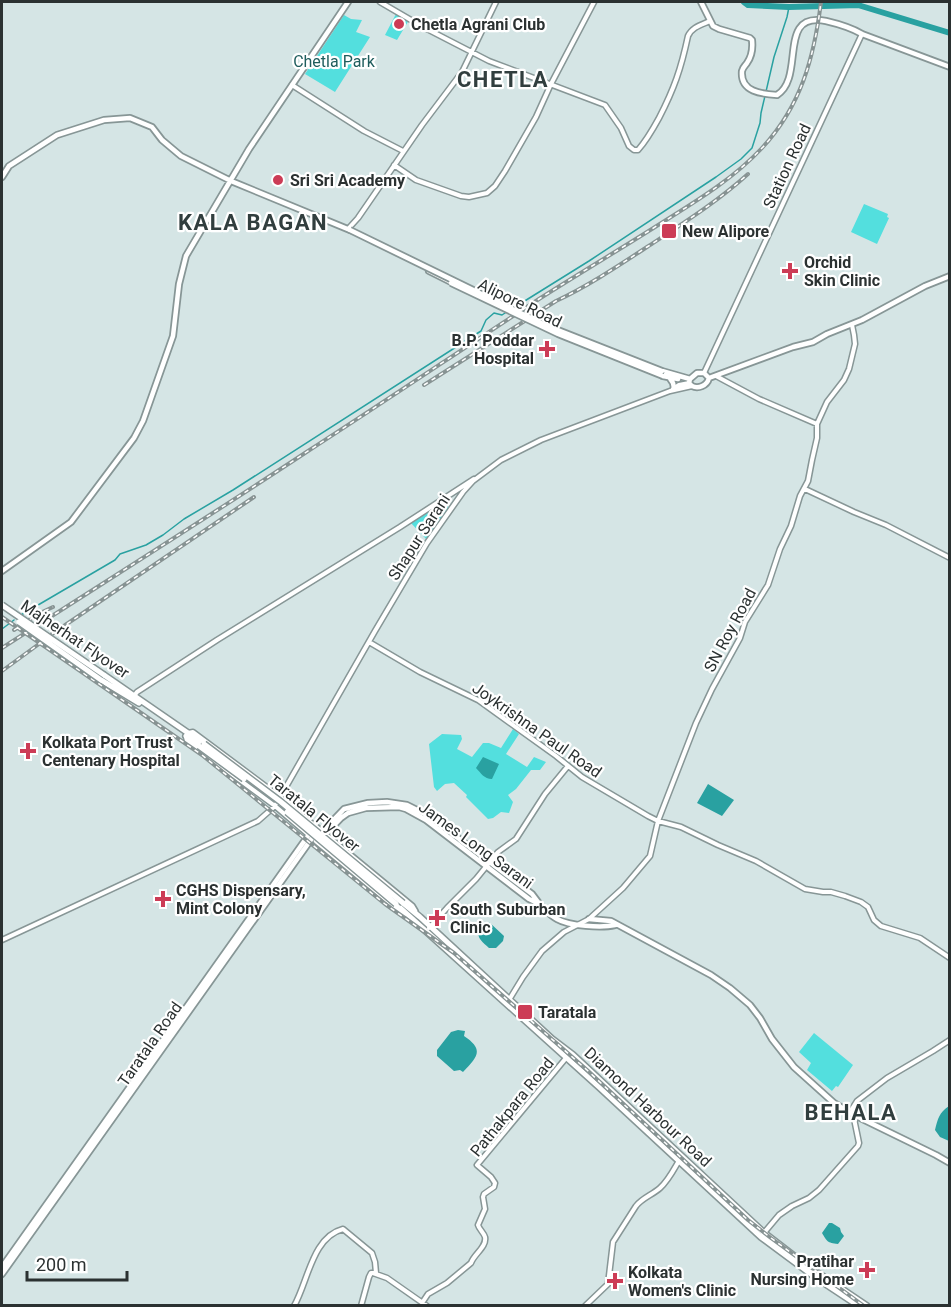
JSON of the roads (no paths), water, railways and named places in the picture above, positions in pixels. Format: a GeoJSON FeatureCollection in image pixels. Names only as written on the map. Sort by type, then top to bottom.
{"type":"FeatureCollection","features":[{"type":"Feature","properties":{"kind":"highway","name":"Majherhat Flyover"},"geometry":{"type":"LineString","coordinates":[[2,607],[187,735]]}},
{"type":"Feature","properties":{"kind":"highway","name":"Taratala Flyover"},"geometry":{"type":"LineString","coordinates":[[187,735],[280,802],[403,903],[418,919]]}},
{"type":"Feature","properties":{"kind":"highway","name":"Taratala Flyover"},"geometry":{"type":"LineString","coordinates":[[201,745],[277,803],[396,904],[418,919]]}},
{"type":"Feature","properties":{"kind":"highway","name":"Diamond Harbour Road"},"geometry":{"type":"LineString","coordinates":[[418,919],[552,1039],[573,1055],[763,1235],[815,1277],[859,1305]]}},
{"type":"Feature","properties":{"kind":"highway","name":"Diamond Harbour Road"},"geometry":{"type":"LineString","coordinates":[[429,929],[566,1058],[680,1158]]}},
{"type":"Feature","properties":{"kind":"highway","name":"Diamond Harbour Road"},"geometry":{"type":"LineString","coordinates":[[763,1235],[867,1305]]}},
{"type":"Feature","properties":{"kind":"main road"},"geometry":{"type":"LineString","coordinates":[[2,571],[72,522],[139,430],[173,336],[184,259],[249,149],[348,2]]}},
{"type":"Feature","properties":{"kind":"main road"},"geometry":{"type":"LineString","coordinates":[[701,2],[713,26],[752,40],[752,53],[742,73],[746,86],[755,92],[777,95],[786,88],[800,26],[816,19],[852,28],[861,34],[950,67]]}},
{"type":"Feature","properties":{"kind":"main road","name":"Alipore Road"},"geometry":{"type":"LineString","coordinates":[[2,177],[9,166],[57,135],[104,120],[130,118],[152,127],[162,140],[181,156],[231,181],[349,231],[542,327],[663,374],[690,382]]}},
{"type":"Feature","properties":{"kind":"main road"},"geometry":{"type":"LineString","coordinates":[[709,378],[697,373],[690,382],[699,387],[704,385],[709,378],[793,347],[813,342],[885,309],[925,286],[950,276]]}},
{"type":"Feature","properties":{"kind":"main road","name":"Alipore Road"},"geometry":{"type":"LineString","coordinates":[[663,374],[690,382]]}},
{"type":"Feature","properties":{"kind":"main road"},"geometry":{"type":"LineString","coordinates":[[669,377],[672,390]]}},
{"type":"Feature","properties":{"kind":"main road","name":"James Long Sarani"},"geometry":{"type":"LineString","coordinates":[[321,830],[348,813],[373,805],[398,803],[414,808],[438,823],[489,864],[532,894],[558,919],[580,924],[615,925]]}},
{"type":"Feature","properties":{"kind":"main road"},"geometry":{"type":"LineString","coordinates":[[314,839],[321,830]]}},
{"type":"Feature","properties":{"kind":"main road"},"geometry":{"type":"LineString","coordinates":[[314,839],[410,919],[418,919],[412,906],[321,830]]}},
{"type":"Feature","properties":{"kind":"main road"},"geometry":{"type":"LineString","coordinates":[[2,1274],[301,845],[314,839],[321,830]]}},
{"type":"Feature","properties":{"kind":"main road","name":"James Long Sarani"},"geometry":{"type":"LineString","coordinates":[[590,919],[611,921],[696,966],[730,988],[750,1005],[794,1067],[834,1103],[950,1163]]}},
{"type":"Feature","properties":{"kind":"main road"},"geometry":{"type":"LineString","coordinates":[[2,1267],[47,1208]]}},
{"type":"Feature","properties":{"kind":"street"},"geometry":{"type":"LineString","coordinates":[[380,2],[489,62],[605,105],[613,114],[629,146],[634,150],[638,150],[652,130],[675,85],[690,31],[711,21]]}},
{"type":"Feature","properties":{"kind":"street"},"geometry":{"type":"LineString","coordinates":[[349,231],[403,151],[459,77],[496,2]]}},
{"type":"Feature","properties":{"kind":"street"},"geometry":{"type":"LineString","coordinates":[[394,165],[416,180],[461,196],[487,193],[495,186],[521,145],[594,2]]}},
{"type":"Feature","properties":{"kind":"street","name":"Station Road"},"geometry":{"type":"LineString","coordinates":[[704,374],[861,34]]}},
{"type":"Feature","properties":{"kind":"street"},"geometry":{"type":"LineString","coordinates":[[292,85],[364,131],[403,151]]}},
{"type":"Feature","properties":{"kind":"street","name":"SN Roy Road"},"geometry":{"type":"LineString","coordinates":[[509,1000],[542,951],[564,932],[590,919],[623,888],[647,861],[653,848],[658,821],[696,723],[740,638],[745,622],[768,585],[800,496],[808,482],[817,444],[817,424],[827,402],[844,380],[849,369],[855,344],[852,325]]}},
{"type":"Feature","properties":{"kind":"street"},"geometry":{"type":"LineString","coordinates":[[716,376],[759,399],[817,424]]}},
{"type":"Feature","properties":{"kind":"street","name":"Shapur Sarani"},"geometry":{"type":"LineString","coordinates":[[275,806],[427,543],[463,492],[501,460],[540,441],[690,382]]}},
{"type":"Feature","properties":{"kind":"street"},"geometry":{"type":"LineString","coordinates":[[133,697],[137,692],[217,640],[477,478]]}},
{"type":"Feature","properties":{"kind":"street"},"geometry":{"type":"LineString","coordinates":[[805,489],[886,525],[950,558]]}},
{"type":"Feature","properties":{"kind":"street","name":"Joykrishna Paul Road"},"geometry":{"type":"LineString","coordinates":[[369,642],[420,672],[478,700],[592,783],[658,821],[687,829],[756,861],[805,890],[831,892],[861,902],[868,907],[874,920],[881,926],[920,938],[950,958]]}},
{"type":"Feature","properties":{"kind":"street"},"geometry":{"type":"LineString","coordinates":[[314,839],[275,806],[187,741],[187,735],[193,732],[321,830]]}},
{"type":"Feature","properties":{"kind":"street"},"geometry":{"type":"LineString","coordinates":[[429,929],[498,852],[516,839],[545,794],[568,766]]}},
{"type":"Feature","properties":{"kind":"street"},"geometry":{"type":"LineString","coordinates":[[2,940],[253,825],[275,806]]}},
{"type":"Feature","properties":{"kind":"street"},"geometry":{"type":"LineString","coordinates":[[763,1235],[779,1215],[819,1191],[858,1146],[860,1143],[852,1114],[854,1104],[887,1078],[949,1042]]}},
{"type":"Feature","properties":{"kind":"street","name":"Pathakpara Road"},"geometry":{"type":"LineString","coordinates":[[422,1304],[428,1294],[447,1283],[471,1263],[483,1246],[485,1236],[478,1227],[485,1209],[483,1197],[495,1184],[491,1177],[477,1165],[566,1058]]}},
{"type":"Feature","properties":{"kind":"street"},"geometry":{"type":"LineString","coordinates":[[585,1305],[608,1284],[613,1242],[636,1206],[664,1183],[680,1158]]}},
{"type":"Feature","properties":{"kind":"street"},"geometry":{"type":"LineString","coordinates":[[294,1305],[315,1255],[334,1231],[343,1229],[369,1250],[374,1257],[376,1273]]}},
{"type":"Feature","properties":{"kind":"street"},"geometry":{"type":"LineString","coordinates":[[361,1305],[369,1277],[371,1273],[376,1273],[390,1280],[422,1304],[427,1305]]}},
{"type":"Feature","properties":{"kind":"waterway"},"geometry":{"type":"LineString","coordinates":[[744,2],[748,5],[789,7],[858,5],[950,33]]}},
{"type":"Feature","properties":{"kind":"waterway"},"geometry":{"type":"LineString","coordinates":[[515,307],[716,177],[752,148],[760,123],[774,57],[789,7]]}},
{"type":"Feature","properties":{"kind":"waterway"},"geometry":{"type":"LineString","coordinates":[[21,615],[115,560],[120,554],[146,545],[163,535],[184,519],[481,331],[486,320],[494,313],[502,315],[508,311]]}},
{"type":"Feature","properties":{"kind":"waterway"},"geometry":{"type":"LineString","coordinates":[[2,629],[14,620]]}},
{"type":"Feature","properties":{"kind":"railway"},"geometry":{"type":"LineString","coordinates":[[2,648],[267,478],[539,299],[689,206],[727,179],[762,148],[787,115],[810,62],[821,2]]}},
{"type":"Feature","properties":{"kind":"railway"},"geometry":{"type":"LineString","coordinates":[[424,385],[556,301],[625,261],[699,212],[748,174]]}},
{"type":"Feature","properties":{"kind":"railway"},"geometry":{"type":"LineString","coordinates":[[52,634],[254,497]]}},
{"type":"Feature","properties":{"kind":"railway"},"geometry":{"type":"LineString","coordinates":[[14,630],[53,607]]}},
{"type":"Feature","properties":{"kind":"railway"},"geometry":{"type":"LineString","coordinates":[[2,617],[202,755],[385,904],[454,953],[587,1070],[748,1220],[864,1306]]}},
{"type":"Feature","properties":{"kind":"railway"},"geometry":{"type":"LineString","coordinates":[[2,671],[43,641]]}},
{"type":"Feature","properties":{"kind":"place","name":"Chetla Agrani Club"},"geometry":{"type":"Point","coordinates":[399,24]}},
{"type":"Feature","properties":{"kind":"place","name":"Sri Sri Academy"},"geometry":{"type":"Point","coordinates":[278,180]}},
{"type":"Feature","properties":{"kind":"place","name":"New Alipore"},"geometry":{"type":"Point","coordinates":[669,231]}},
{"type":"Feature","properties":{"kind":"place","name":"Orchid Skin Clinic"},"geometry":{"type":"Point","coordinates":[790,271]}},
{"type":"Feature","properties":{"kind":"place","name":"B.P. Poddar Hospital"},"geometry":{"type":"Point","coordinates":[547,349]}},
{"type":"Feature","properties":{"kind":"place","name":"Kolkata Port Trust Centenary Hospital"},"geometry":{"type":"Point","coordinates":[28,751]}},
{"type":"Feature","properties":{"kind":"place","name":"CGHS Dispensary, Mint Colony"},"geometry":{"type":"Point","coordinates":[163,899]}},
{"type":"Feature","properties":{"kind":"place","name":"South Suburban Clinic"},"geometry":{"type":"Point","coordinates":[437,918]}},
{"type":"Feature","properties":{"kind":"place","name":"Taratala"},"geometry":{"type":"Point","coordinates":[525,1012]}},
{"type":"Feature","properties":{"kind":"place","name":"Pratihar Nursing Home"},"geometry":{"type":"Point","coordinates":[867,1270]}},
{"type":"Feature","properties":{"kind":"place","name":"Kolkata Women's Clinic"},"geometry":{"type":"Point","coordinates":[615,1281]}},
{"type":"Feature","properties":{"kind":"district","name":"CHETLA"},"geometry":{"type":"Point","coordinates":[503,79]}},
{"type":"Feature","properties":{"kind":"district","name":"KALA BAGAN"},"geometry":{"type":"Point","coordinates":[253,222]}},
{"type":"Feature","properties":{"kind":"district","name":"BEHALA"},"geometry":{"type":"Point","coordinates":[851,1112]}},
{"type":"Feature","properties":{"kind":"park label","name":"Chetla Park"},"geometry":{"type":"Point","coordinates":[334,61]}}]}
